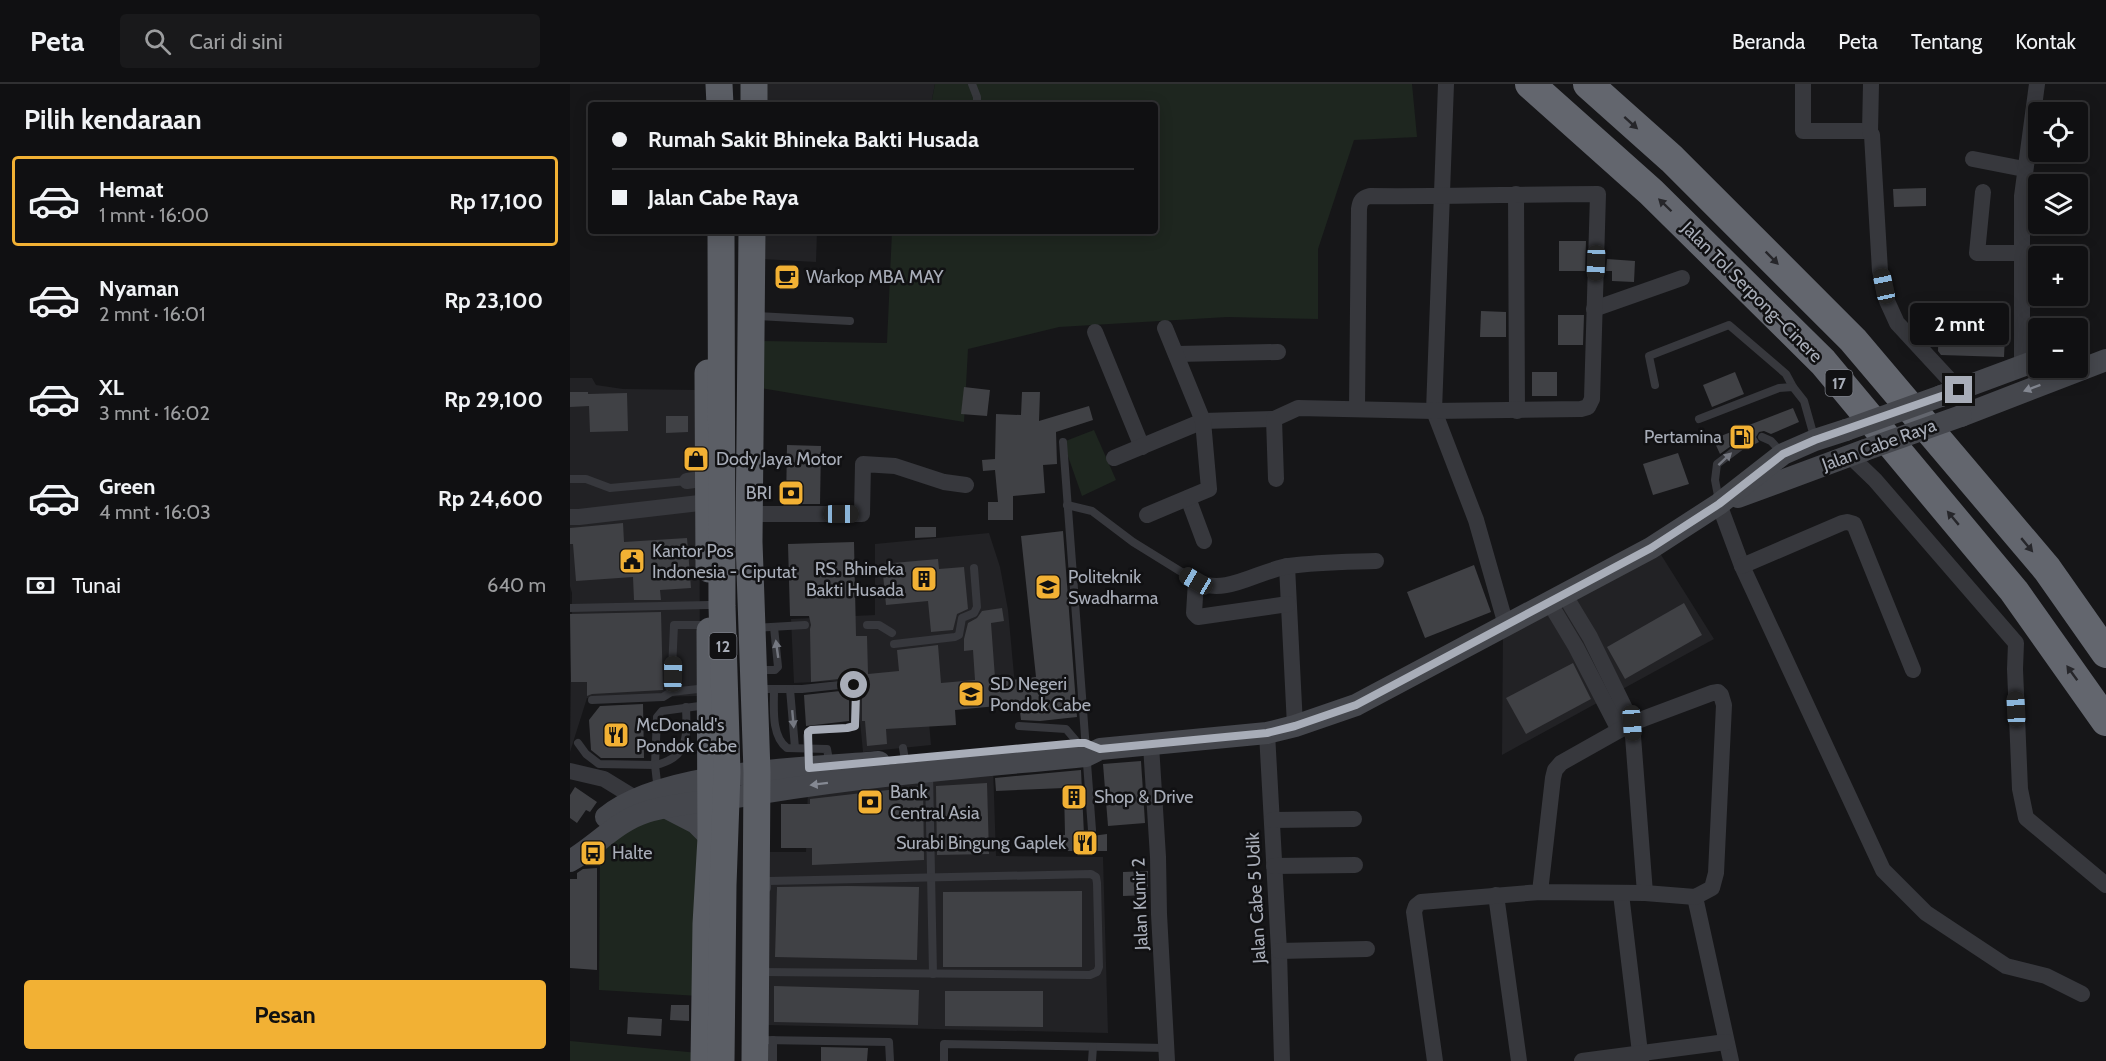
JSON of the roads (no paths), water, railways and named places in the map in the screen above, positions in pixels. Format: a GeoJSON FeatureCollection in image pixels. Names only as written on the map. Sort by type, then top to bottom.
{"type":"FeatureCollection","features":[{"type":"Feature","properties":{"kind":"highway"},"geometry":{"type":"LineString","coordinates":[[708,84],[709,102]]}},
{"type":"Feature","properties":{"kind":"highway"},"geometry":{"type":"LineString","coordinates":[[719,84],[720,102]]}},
{"type":"Feature","properties":{"kind":"highway"},"geometry":{"type":"LineString","coordinates":[[740,102],[741,84]]}},
{"type":"Feature","properties":{"kind":"highway"},"geometry":{"type":"LineString","coordinates":[[754,84],[754,102]]}},
{"type":"Feature","properties":{"kind":"highway","name":"Jalan Tol Serpong–Cinere"},"geometry":{"type":"LineString","coordinates":[[1530,84],[1651,192],[1823,363],[2014,591],[2106,721]]}},
{"type":"Feature","properties":{"kind":"highway","name":"17"},"geometry":{"type":"LineString","coordinates":[[1588,84],[1672,159],[1853,340],[2047,569],[2106,653]]}},
{"type":"Feature","properties":{"kind":"highway"},"geometry":{"type":"LineString","coordinates":[[704,1061],[706,924],[711,838],[711,732],[702,700],[710,615],[701,487],[709,234]]}},
{"type":"Feature","properties":{"kind":"highway","name":"12"},"geometry":{"type":"LineString","coordinates":[[721,234],[722,606],[727,772],[721,1061]]}},
{"type":"Feature","properties":{"kind":"highway","name":"12"},"geometry":{"type":"LineString","coordinates":[[738,1061],[738,880],[741,770],[737,671],[739,234]]}},
{"type":"Feature","properties":{"kind":"highway"},"geometry":{"type":"LineString","coordinates":[[752,234],[750,514],[763,628],[755,733],[763,969],[761,1047]]}},
{"type":"Feature","properties":{"kind":"highway"},"geometry":{"type":"LineString","coordinates":[[711,732],[732,742],[743,742],[755,733]]}},
{"type":"Feature","properties":{"kind":"highway"},"geometry":{"type":"LineString","coordinates":[[711,838],[743,835],[757,841]]}},
{"type":"Feature","properties":{"kind":"main road","name":"Jalan Cabe Raya"},"geometry":{"type":"LineString","coordinates":[[2088,358],[2106,358]]}},
{"type":"Feature","properties":{"kind":"main road","name":"Jalan Cabe Raya"},"geometry":{"type":"LineString","coordinates":[[1788,466],[1858,453],[1961,416],[2106,358]]}},
{"type":"Feature","properties":{"kind":"main road","name":"Jalan Cabe Raya"},"geometry":{"type":"LineString","coordinates":[[757,783],[815,761],[911,763],[1151,745],[1267,733],[1295,726],[1356,705],[1651,548],[1719,504],[1788,466],[1815,440],[2028,364]]}},
{"type":"Feature","properties":{"kind":"main road","name":"Jalan Cabe Raya"},"geometry":{"type":"LineString","coordinates":[[757,783],[790,788],[911,763]]}},
{"type":"Feature","properties":{"kind":"main road"},"geometry":{"type":"LineString","coordinates":[[570,843],[635,798],[662,799],[757,783]]}},
{"type":"Feature","properties":{"kind":"main road"},"geometry":{"type":"LineString","coordinates":[[662,799],[696,823],[711,838]]}},
{"type":"Feature","properties":{"kind":"main road"},"geometry":{"type":"LineString","coordinates":[[570,861],[626,820],[646,812],[662,799]]}},
{"type":"Feature","properties":{"kind":"street"},"geometry":{"type":"LineString","coordinates":[[1446,84],[1434,411],[1476,520],[1506,625]]}},
{"type":"Feature","properties":{"kind":"street"},"geometry":{"type":"LineString","coordinates":[[1803,84],[1803,131],[1869,132]]}},
{"type":"Feature","properties":{"kind":"street"},"geometry":{"type":"LineString","coordinates":[[1871,84],[1869,132],[1872,135],[1880,271],[1887,301],[1897,323],[1950,393]]}},
{"type":"Feature","properties":{"kind":"street"},"geometry":{"type":"LineString","coordinates":[[2028,339],[2021,253],[2024,169],[2037,84]]}},
{"type":"Feature","properties":{"kind":"street"},"geometry":{"type":"LineString","coordinates":[[1973,159],[2024,169]]}},
{"type":"Feature","properties":{"kind":"street"},"geometry":{"type":"LineString","coordinates":[[1983,192],[1977,253],[2021,253]]}},
{"type":"Feature","properties":{"kind":"street"},"geometry":{"type":"LineString","coordinates":[[1516,194],[1517,411]]}},
{"type":"Feature","properties":{"kind":"street"},"geometry":{"type":"LineString","coordinates":[[1114,458],[1203,421],[1274,419],[1298,408],[1517,411],[1586,408],[1591,404],[1598,194],[1370,196],[1364,198],[1360,202],[1359,209],[1357,408]]}},
{"type":"Feature","properties":{"kind":"street"},"geometry":{"type":"LineString","coordinates":[[1594,309],[1682,278]]}},
{"type":"Feature","properties":{"kind":"street"},"geometry":{"type":"LineString","coordinates":[[1147,515],[1209,489],[1203,421],[1165,328]]}},
{"type":"Feature","properties":{"kind":"street"},"geometry":{"type":"LineString","coordinates":[[1095,332],[1142,447]]}},
{"type":"Feature","properties":{"kind":"street"},"geometry":{"type":"LineString","coordinates":[[1176,354],[1278,352]]}},
{"type":"Feature","properties":{"kind":"street"},"geometry":{"type":"LineString","coordinates":[[1274,419],[1276,479]]}},
{"type":"Feature","properties":{"kind":"street"},"geometry":{"type":"LineString","coordinates":[[1858,453],[1875,480],[2016,643],[2020,789],[2026,818],[2106,885]]}},
{"type":"Feature","properties":{"kind":"street"},"geometry":{"type":"LineString","coordinates":[[750,514],[862,514],[863,464],[895,466],[944,482],[966,485]]}},
{"type":"Feature","properties":{"kind":"street"},"geometry":{"type":"LineString","coordinates":[[570,517],[579,518],[701,487]]}},
{"type":"Feature","properties":{"kind":"street"},"geometry":{"type":"LineString","coordinates":[[1188,498],[1204,541]]}},
{"type":"Feature","properties":{"kind":"street"},"geometry":{"type":"LineString","coordinates":[[1719,504],[1742,566],[1883,870],[1926,913],[2006,966],[2046,976],[2082,994]]}},
{"type":"Feature","properties":{"kind":"street"},"geometry":{"type":"LineString","coordinates":[[1742,566],[1842,523],[1854,524],[1913,670]]}},
{"type":"Feature","properties":{"kind":"street"},"geometry":{"type":"LineString","coordinates":[[1288,604],[1198,617],[1194,614],[1196,581],[1205,585],[1221,586],[1287,566],[1376,561]]}},
{"type":"Feature","properties":{"kind":"street"},"geometry":{"type":"LineString","coordinates":[[1287,566],[1295,726]]}},
{"type":"Feature","properties":{"kind":"street"},"geometry":{"type":"LineString","coordinates":[[1556,598],[1590,637],[1626,726],[1645,893]]}},
{"type":"Feature","properties":{"kind":"street"},"geometry":{"type":"LineString","coordinates":[[1435,1061],[1414,912],[1416,906],[1421,902],[1540,892],[1645,893],[1695,897],[1712,888],[1716,873],[1724,705],[1721,695],[1712,693],[1626,726],[1561,763],[1555,770],[1540,892]]}},
{"type":"Feature","properties":{"kind":"street","name":"Jalan Cabe 5 Udik"},"geometry":{"type":"LineString","coordinates":[[1267,733],[1279,951],[1282,1061]]}},
{"type":"Feature","properties":{"kind":"street","name":"Jalan Kunir 2"},"geometry":{"type":"LineString","coordinates":[[1151,745],[1167,1054]]}},
{"type":"Feature","properties":{"kind":"street"},"geometry":{"type":"LineString","coordinates":[[570,771],[604,779],[635,798]]}},
{"type":"Feature","properties":{"kind":"street"},"geometry":{"type":"LineString","coordinates":[[1272,820],[1354,819]]}},
{"type":"Feature","properties":{"kind":"street"},"geometry":{"type":"LineString","coordinates":[[1274,866],[1356,865]]}},
{"type":"Feature","properties":{"kind":"street"},"geometry":{"type":"LineString","coordinates":[[1621,894],[1640,1058]]}},
{"type":"Feature","properties":{"kind":"street"},"geometry":{"type":"LineString","coordinates":[[1496,895],[1519,1061]]}},
{"type":"Feature","properties":{"kind":"street"},"geometry":{"type":"LineString","coordinates":[[1695,897],[1731,1061]]}},
{"type":"Feature","properties":{"kind":"street"},"geometry":{"type":"LineString","coordinates":[[1279,951],[1367,949]]}},
{"type":"Feature","properties":{"kind":"street"},"geometry":{"type":"LineString","coordinates":[[1582,1061],[1640,1058],[1726,1042]]}},
{"type":"Feature","properties":{"kind":"lane"},"geometry":{"type":"LineString","coordinates":[[972,84],[976,102]]}},
{"type":"Feature","properties":{"kind":"lane"},"geometry":{"type":"LineString","coordinates":[[752,316],[850,321]]}},
{"type":"Feature","properties":{"kind":"lane"},"geometry":{"type":"LineString","coordinates":[[1655,385],[1649,356],[1730,325],[1786,374],[1804,401],[1815,440]]}},
{"type":"Feature","properties":{"kind":"lane"},"geometry":{"type":"LineString","coordinates":[[1700,419],[1779,388],[1793,387]]}},
{"type":"Feature","properties":{"kind":"lane"},"geometry":{"type":"LineString","coordinates":[[1762,437],[1771,441],[1788,466]]}},
{"type":"Feature","properties":{"kind":"lane"},"geometry":{"type":"LineString","coordinates":[[1063,442],[1092,830]]}},
{"type":"Feature","properties":{"kind":"lane"},"geometry":{"type":"LineString","coordinates":[[1719,504],[1715,480],[1717,464],[1745,443]]}},
{"type":"Feature","properties":{"kind":"lane"},"geometry":{"type":"LineString","coordinates":[[570,479],[586,479],[610,488],[701,487]]}},
{"type":"Feature","properties":{"kind":"lane"},"geometry":{"type":"LineString","coordinates":[[1068,505],[1092,511],[1133,542],[1196,581]]}},
{"type":"Feature","properties":{"kind":"lane"},"geometry":{"type":"LineString","coordinates":[[894,644],[959,635],[962,618],[974,613],[977,607],[974,568]]}},
{"type":"Feature","properties":{"kind":"lane"},"geometry":{"type":"LineString","coordinates":[[570,608],[710,615]]}},
{"type":"Feature","properties":{"kind":"lane"},"geometry":{"type":"LineString","coordinates":[[662,799],[655,765],[657,717],[662,711],[667,695],[674,625],[710,615]]}},
{"type":"Feature","properties":{"kind":"lane"},"geometry":{"type":"LineString","coordinates":[[763,628],[805,625]]}},
{"type":"Feature","properties":{"kind":"lane"},"geometry":{"type":"LineString","coordinates":[[867,625],[879,625],[892,633]]}},
{"type":"Feature","properties":{"kind":"lane"},"geometry":{"type":"LineString","coordinates":[[760,683],[790,689],[854,685],[856,692],[855,726],[811,730],[807,736],[815,761],[795,748],[787,748],[778,738],[760,683]]}},
{"type":"Feature","properties":{"kind":"lane"},"geometry":{"type":"LineString","coordinates":[[790,689],[795,748]]}},
{"type":"Feature","properties":{"kind":"lane"},"geometry":{"type":"LineString","coordinates":[[592,700],[667,695],[702,700]]}},
{"type":"Feature","properties":{"kind":"lane"},"geometry":{"type":"LineString","coordinates":[[662,711],[702,700]]}},
{"type":"Feature","properties":{"kind":"lane"},"geometry":{"type":"LineString","coordinates":[[578,743],[586,754],[599,764],[663,764],[680,753],[702,700]]}},
{"type":"Feature","properties":{"kind":"lane"},"geometry":{"type":"LineString","coordinates":[[1019,726],[1066,729],[1087,748]]}},
{"type":"Feature","properties":{"kind":"lane"},"geometry":{"type":"LineString","coordinates":[[911,763],[932,878],[933,974]]}},
{"type":"Feature","properties":{"kind":"lane"},"geometry":{"type":"LineString","coordinates":[[763,969],[933,974],[1090,975],[1099,967],[1097,883],[1096,877],[1091,874],[769,880],[767,894]]}},
{"type":"Feature","properties":{"kind":"lane"},"geometry":{"type":"LineString","coordinates":[[761,1047],[889,1041],[890,1061]]}},
{"type":"Feature","properties":{"kind":"lane"},"geometry":{"type":"LineString","coordinates":[[944,1061],[944,1044],[1093,1047],[1167,1054]]}},
{"type":"Feature","properties":{"kind":"lane"},"geometry":{"type":"LineString","coordinates":[[761,1047],[773,1061]]}},
{"type":"Feature","properties":{"kind":"lane"},"geometry":{"type":"LineString","coordinates":[[1092,1061],[1093,1047]]}},
{"type":"Feature","properties":{"kind":"place","name":"Warkop MBA MAY"},"geometry":{"type":"Point","coordinates":[787,277]}},
{"type":"Feature","properties":{"kind":"place","name":"Pertamina"},"geometry":{"type":"Point","coordinates":[1742,437]}},
{"type":"Feature","properties":{"kind":"place","name":"Dody Jaya Motor"},"geometry":{"type":"Point","coordinates":[696,459]}},
{"type":"Feature","properties":{"kind":"place","name":"BRI"},"geometry":{"type":"Point","coordinates":[791,493]}},
{"type":"Feature","properties":{"kind":"place","name":"Kantor Pos Indonesia - Ciputat"},"geometry":{"type":"Point","coordinates":[632,561]}},
{"type":"Feature","properties":{"kind":"place","name":"RS. Bhineka Bakti Husada"},"geometry":{"type":"Point","coordinates":[924,579]}},
{"type":"Feature","properties":{"kind":"place","name":"Politeknik Swadharma"},"geometry":{"type":"Point","coordinates":[1048,587]}},
{"type":"Feature","properties":{"kind":"place","name":"SD Negeri Pondok Cabe"},"geometry":{"type":"Point","coordinates":[971,694]}},
{"type":"Feature","properties":{"kind":"place","name":"McDonald's Pondok Cabe"},"geometry":{"type":"Point","coordinates":[616,735]}},
{"type":"Feature","properties":{"kind":"place","name":"Shop & Drive"},"geometry":{"type":"Point","coordinates":[1074,797]}},
{"type":"Feature","properties":{"kind":"place","name":"Bank Central Asia"},"geometry":{"type":"Point","coordinates":[870,802]}},
{"type":"Feature","properties":{"kind":"place","name":"Surabi Bingung Gaplek"},"geometry":{"type":"Point","coordinates":[1085,843]}},
{"type":"Feature","properties":{"kind":"place","name":"Halte"},"geometry":{"type":"Point","coordinates":[593,853]}}]}
